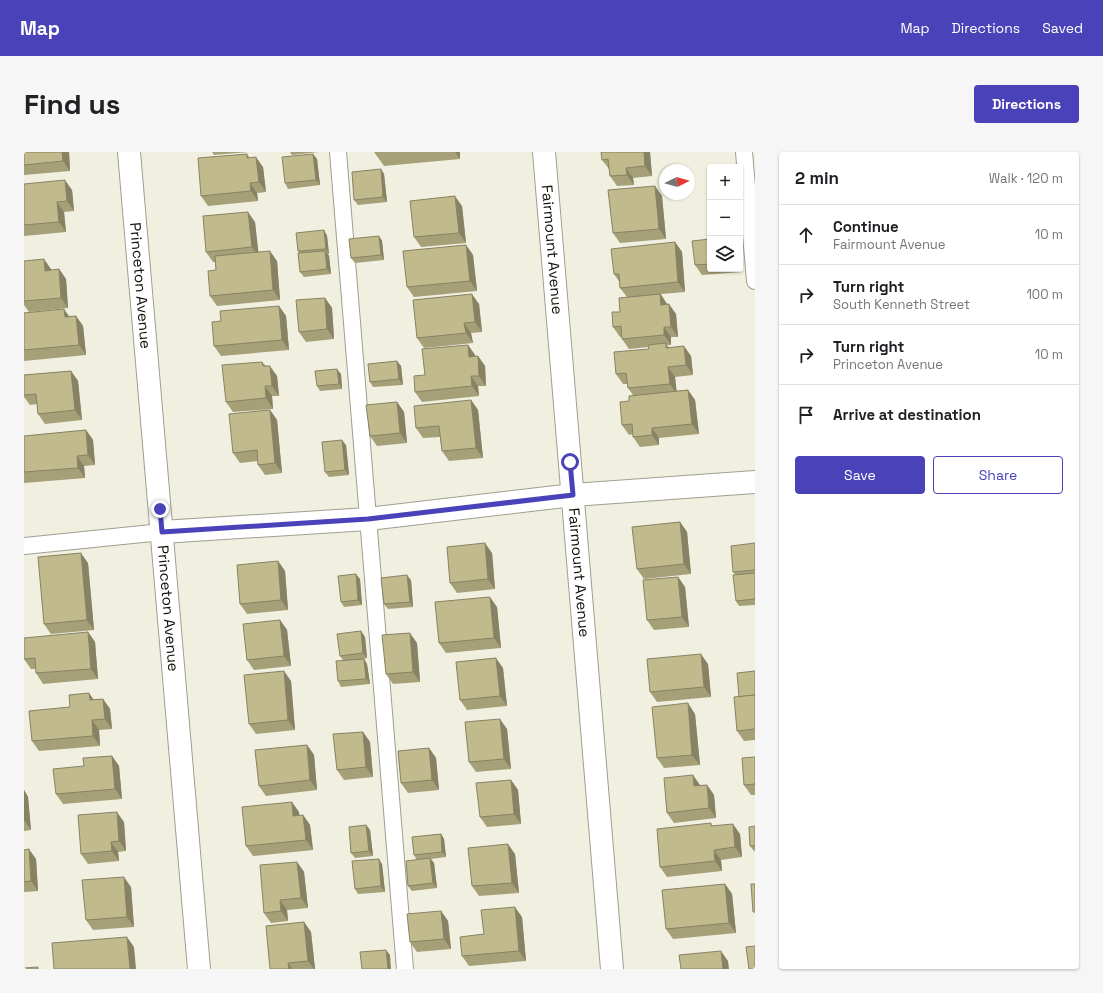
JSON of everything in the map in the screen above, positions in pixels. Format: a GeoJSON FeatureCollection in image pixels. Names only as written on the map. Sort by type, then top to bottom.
{"type":"FeatureCollection","features":[{"type":"Feature","properties":{"kind":"street","name":"Princeton Avenue"},"geometry":{"type":"LineString","coordinates":[[129,152],[199,969]]}},
{"type":"Feature","properties":{"kind":"street","name":"Fairmount Avenue"},"geometry":{"type":"LineString","coordinates":[[544,152],[612,969]]}},
{"type":"Feature","properties":{"kind":"street"},"geometry":{"type":"LineString","coordinates":[[162,532],[368,519],[573,495],[755,482]]}},
{"type":"Feature","properties":{"kind":"lane"},"geometry":{"type":"LineString","coordinates":[[338,152],[405,969]]}},
{"type":"Feature","properties":{"kind":"lane"},"geometry":{"type":"LineString","coordinates":[[744,152],[755,281]]}},
{"type":"Feature","properties":{"kind":"lane"},"geometry":{"type":"LineString","coordinates":[[24,546],[162,532]]}},
{"type":"Feature","properties":{"kind":"building"},"geometry":{"type":"Polygon","coordinates":[[[24,152],[62,152],[63,161],[24,165],[24,152]]]}},
{"type":"Feature","properties":{"kind":"building"},"geometry":{"type":"Polygon","coordinates":[[[601,152],[644,152],[645,166],[626,168],[627,175],[610,176],[608,159],[602,160],[601,152]]]}},
{"type":"Feature","properties":{"kind":"building"},"geometry":{"type":"Polygon","coordinates":[[[247,154],[247,158],[256,157],[259,182],[250,183],[251,191],[201,196],[198,158],[247,154]]]}},
{"type":"Feature","properties":{"kind":"building"},"geometry":{"type":"Polygon","coordinates":[[[313,154],[316,180],[285,183],[282,157],[313,154]]]}},
{"type":"Feature","properties":{"kind":"building"},"geometry":{"type":"Polygon","coordinates":[[[381,169],[383,197],[354,200],[352,172],[381,169]]]}},
{"type":"Feature","properties":{"kind":"building"},"geometry":{"type":"Polygon","coordinates":[[[65,180],[67,201],[57,202],[59,222],[24,225],[24,184],[65,180]]]}},
{"type":"Feature","properties":{"kind":"building"},"geometry":{"type":"Polygon","coordinates":[[[655,186],[659,229],[613,233],[608,190],[655,186]]]}},
{"type":"Feature","properties":{"kind":"building"},"geometry":{"type":"Polygon","coordinates":[[[455,196],[459,233],[414,237],[410,201],[455,196]]]}},
{"type":"Feature","properties":{"kind":"building"},"geometry":{"type":"Polygon","coordinates":[[[248,212],[252,247],[206,252],[203,216],[248,212]]]}},
{"type":"Feature","properties":{"kind":"building"},"geometry":{"type":"Polygon","coordinates":[[[324,230],[326,249],[298,251],[296,233],[324,230]]]}},
{"type":"Feature","properties":{"kind":"building"},"geometry":{"type":"Polygon","coordinates":[[[379,236],[381,255],[351,258],[349,239],[379,236]]]}},
{"type":"Feature","properties":{"kind":"building"},"geometry":{"type":"Polygon","coordinates":[[[707,239],[707,264],[695,265],[692,241],[707,239]]]}},
{"type":"Feature","properties":{"kind":"building"},"geometry":{"type":"Polygon","coordinates":[[[675,242],[678,282],[620,288],[619,274],[614,274],[611,249],[675,242]]]}},
{"type":"Feature","properties":{"kind":"building"},"geometry":{"type":"Polygon","coordinates":[[[466,245],[470,281],[407,287],[403,251],[466,245]]]}},
{"type":"Feature","properties":{"kind":"building"},"geometry":{"type":"Polygon","coordinates":[[[270,251],[273,290],[210,296],[208,271],[216,270],[215,256],[270,251]]]}},
{"type":"Feature","properties":{"kind":"building"},"geometry":{"type":"Polygon","coordinates":[[[325,251],[327,269],[300,272],[298,253],[325,251]]]}},
{"type":"Feature","properties":{"kind":"building"},"geometry":{"type":"Polygon","coordinates":[[[44,259],[45,271],[59,269],[61,298],[24,301],[24,261],[44,259]]]}},
{"type":"Feature","properties":{"kind":"building"},"geometry":{"type":"Polygon","coordinates":[[[472,294],[475,322],[464,323],[466,333],[417,338],[413,300],[472,294]]]}},
{"type":"Feature","properties":{"kind":"building"},"geometry":{"type":"Polygon","coordinates":[[[660,294],[661,305],[669,304],[671,327],[664,327],[664,335],[622,339],[621,326],[613,327],[612,312],[620,312],[619,298],[660,294]]]}},
{"type":"Feature","properties":{"kind":"building"},"geometry":{"type":"Polygon","coordinates":[[[325,298],[327,329],[299,332],[296,300],[325,298]]]}},
{"type":"Feature","properties":{"kind":"building"},"geometry":{"type":"Polygon","coordinates":[[[279,306],[282,340],[214,346],[212,322],[221,321],[220,311],[279,306]]]}},
{"type":"Feature","properties":{"kind":"building"},"geometry":{"type":"Polygon","coordinates":[[[64,309],[65,317],[76,316],[79,345],[24,350],[24,313],[64,309]]]}},
{"type":"Feature","properties":{"kind":"building"},"geometry":{"type":"Polygon","coordinates":[[[666,343],[666,348],[684,346],[686,365],[668,367],[670,384],[628,388],[626,373],[616,374],[614,352],[649,349],[648,345],[666,343]]]}},
{"type":"Feature","properties":{"kind":"building"},"geometry":{"type":"Polygon","coordinates":[[[468,345],[469,357],[478,356],[479,376],[471,376],[472,386],[415,392],[414,376],[425,375],[422,349],[468,345]]]}},
{"type":"Feature","properties":{"kind":"building"},"geometry":{"type":"Polygon","coordinates":[[[397,361],[399,379],[370,382],[368,364],[397,361]]]}},
{"type":"Feature","properties":{"kind":"building"},"geometry":{"type":"Polygon","coordinates":[[[262,362],[263,366],[270,366],[272,386],[265,386],[266,398],[226,402],[222,365],[262,362]]]}},
{"type":"Feature","properties":{"kind":"building"},"geometry":{"type":"Polygon","coordinates":[[[337,369],[339,384],[317,386],[315,371],[337,369]]]}},
{"type":"Feature","properties":{"kind":"building"},"geometry":{"type":"Polygon","coordinates":[[[71,371],[75,410],[38,414],[36,394],[24,395],[24,375],[71,371]]]}},
{"type":"Feature","properties":{"kind":"building"},"geometry":{"type":"Polygon","coordinates":[[[688,390],[692,424],[652,428],[652,435],[633,437],[632,424],[622,425],[620,402],[629,401],[629,396],[688,390]]]}},
{"type":"Feature","properties":{"kind":"building"},"geometry":{"type":"Polygon","coordinates":[[[471,400],[476,448],[442,451],[439,426],[416,428],[414,406],[471,400]]]}},
{"type":"Feature","properties":{"kind":"building"},"geometry":{"type":"Polygon","coordinates":[[[397,402],[400,433],[370,436],[366,405],[397,402]]]}},
{"type":"Feature","properties":{"kind":"building"},"geometry":{"type":"Polygon","coordinates":[[[270,410],[275,463],[258,465],[257,450],[233,453],[229,414],[270,410]]]}},
{"type":"Feature","properties":{"kind":"building"},"geometry":{"type":"Polygon","coordinates":[[[86,430],[88,455],[77,456],[78,468],[24,472],[24,436],[86,430]]]}},
{"type":"Feature","properties":{"kind":"building"},"geometry":{"type":"Polygon","coordinates":[[[342,440],[345,470],[325,472],[322,442],[342,440]]]}},
{"type":"Feature","properties":{"kind":"building"},"geometry":{"type":"Polygon","coordinates":[[[680,522],[684,564],[637,569],[632,527],[680,522]]]}},
{"type":"Feature","properties":{"kind":"building"},"geometry":{"type":"Polygon","coordinates":[[[485,543],[488,579],[450,583],[447,547],[485,543]]]}},
{"type":"Feature","properties":{"kind":"building"},"geometry":{"type":"Polygon","coordinates":[[[755,543],[755,570],[733,572],[731,546],[755,543]]]}},
{"type":"Feature","properties":{"kind":"building"},"geometry":{"type":"Polygon","coordinates":[[[81,553],[87,620],[44,624],[38,557],[81,553]]]}},
{"type":"Feature","properties":{"kind":"building"},"geometry":{"type":"Polygon","coordinates":[[[278,561],[281,600],[240,604],[237,565],[278,561]]]}},
{"type":"Feature","properties":{"kind":"building"},"geometry":{"type":"Polygon","coordinates":[[[755,573],[755,599],[736,601],[733,575],[755,573]]]}},
{"type":"Feature","properties":{"kind":"building"},"geometry":{"type":"Polygon","coordinates":[[[356,574],[358,600],[341,602],[338,576],[356,574]]]}},
{"type":"Feature","properties":{"kind":"building"},"geometry":{"type":"Polygon","coordinates":[[[407,575],[410,602],[384,604],[381,578],[407,575]]]}},
{"type":"Feature","properties":{"kind":"building"},"geometry":{"type":"Polygon","coordinates":[[[678,577],[682,617],[647,620],[643,580],[678,577]]]}},
{"type":"Feature","properties":{"kind":"building"},"geometry":{"type":"Polygon","coordinates":[[[490,597],[494,638],[439,643],[435,602],[490,597]]]}},
{"type":"Feature","properties":{"kind":"building"},"geometry":{"type":"Polygon","coordinates":[[[280,620],[284,656],[247,660],[243,624],[280,620]]]}},
{"type":"Feature","properties":{"kind":"building"},"geometry":{"type":"Polygon","coordinates":[[[361,631],[363,653],[340,656],[337,634],[361,631]]]}},
{"type":"Feature","properties":{"kind":"building"},"geometry":{"type":"Polygon","coordinates":[[[88,632],[91,669],[36,673],[35,658],[24,659],[24,638],[88,632]]]}},
{"type":"Feature","properties":{"kind":"building"},"geometry":{"type":"Polygon","coordinates":[[[410,633],[413,672],[386,674],[382,635],[410,633]]]}},
{"type":"Feature","properties":{"kind":"building"},"geometry":{"type":"Polygon","coordinates":[[[701,654],[704,687],[650,692],[647,659],[701,654]]]}},
{"type":"Feature","properties":{"kind":"building"},"geometry":{"type":"Polygon","coordinates":[[[496,658],[500,696],[460,700],[456,662],[496,658]]]}},
{"type":"Feature","properties":{"kind":"building"},"geometry":{"type":"Polygon","coordinates":[[[364,659],[366,679],[338,681],[336,661],[364,659]]]}},
{"type":"Feature","properties":{"kind":"building"},"geometry":{"type":"Polygon","coordinates":[[[284,671],[288,720],[249,724],[244,675],[284,671]]]}},
{"type":"Feature","properties":{"kind":"building"},"geometry":{"type":"Polygon","coordinates":[[[755,671],[755,695],[739,697],[737,673],[755,671]]]}},
{"type":"Feature","properties":{"kind":"building"},"geometry":{"type":"Polygon","coordinates":[[[89,693],[90,700],[103,699],[105,719],[92,720],[93,736],[32,741],[29,711],[70,707],[69,695],[89,693]]]}},
{"type":"Feature","properties":{"kind":"building"},"geometry":{"type":"Polygon","coordinates":[[[755,695],[755,729],[737,731],[734,697],[755,695]]]}},
{"type":"Feature","properties":{"kind":"building"},"geometry":{"type":"Polygon","coordinates":[[[688,703],[692,755],[657,758],[652,707],[688,703]]]}},
{"type":"Feature","properties":{"kind":"building"},"geometry":{"type":"Polygon","coordinates":[[[500,719],[504,759],[469,762],[465,722],[500,719]]]}},
{"type":"Feature","properties":{"kind":"building"},"geometry":{"type":"Polygon","coordinates":[[[363,732],[366,767],[337,770],[333,734],[363,732]]]}},
{"type":"Feature","properties":{"kind":"building"},"geometry":{"type":"Polygon","coordinates":[[[307,745],[310,780],[259,786],[255,750],[307,745]]]}},
{"type":"Feature","properties":{"kind":"building"},"geometry":{"type":"Polygon","coordinates":[[[429,748],[432,780],[401,783],[398,751],[429,748]]]}},
{"type":"Feature","properties":{"kind":"building"},"geometry":{"type":"Polygon","coordinates":[[[112,756],[115,789],[56,794],[53,769],[84,766],[83,758],[112,756]]]}},
{"type":"Feature","properties":{"kind":"building"},"geometry":{"type":"Polygon","coordinates":[[[755,757],[755,784],[744,785],[742,758],[755,757]]]}},
{"type":"Feature","properties":{"kind":"building"},"geometry":{"type":"Polygon","coordinates":[[[693,775],[694,786],[707,785],[709,808],[667,813],[664,778],[693,775]]]}},
{"type":"Feature","properties":{"kind":"building"},"geometry":{"type":"Polygon","coordinates":[[[511,780],[514,814],[480,817],[476,783],[511,780]]]}},
{"type":"Feature","properties":{"kind":"building"},"geometry":{"type":"Polygon","coordinates":[[[292,802],[293,816],[303,815],[306,840],[246,846],[242,807],[292,802]]]}},
{"type":"Feature","properties":{"kind":"building"},"geometry":{"type":"Polygon","coordinates":[[[117,812],[119,841],[111,842],[112,851],[81,854],[78,815],[117,812]]]}},
{"type":"Feature","properties":{"kind":"building"},"geometry":{"type":"Polygon","coordinates":[[[711,823],[711,826],[733,824],[735,847],[714,850],[715,861],[660,867],[657,829],[711,823]]]}},
{"type":"Feature","properties":{"kind":"building"},"geometry":{"type":"Polygon","coordinates":[[[366,825],[369,851],[351,853],[349,827],[366,825]]]}},
{"type":"Feature","properties":{"kind":"building"},"geometry":{"type":"Polygon","coordinates":[[[755,826],[755,846],[750,846],[749,827],[755,826]]]}},
{"type":"Feature","properties":{"kind":"building"},"geometry":{"type":"Polygon","coordinates":[[[441,834],[442,852],[414,855],[412,837],[441,834]]]}},
{"type":"Feature","properties":{"kind":"building"},"geometry":{"type":"Polygon","coordinates":[[[508,844],[512,883],[472,886],[468,848],[508,844]]]}},
{"type":"Feature","properties":{"kind":"building"},"geometry":{"type":"Polygon","coordinates":[[[29,849],[31,881],[24,882],[24,850],[29,849]]]}},
{"type":"Feature","properties":{"kind":"building"},"geometry":{"type":"Polygon","coordinates":[[[430,858],[433,883],[408,886],[406,861],[430,858]]]}},
{"type":"Feature","properties":{"kind":"building"},"geometry":{"type":"Polygon","coordinates":[[[379,859],[381,886],[355,889],[352,861],[379,859]]]}},
{"type":"Feature","properties":{"kind":"building"},"geometry":{"type":"Polygon","coordinates":[[[297,862],[301,898],[280,900],[281,911],[264,913],[260,865],[297,862]]]}},
{"type":"Feature","properties":{"kind":"building"},"geometry":{"type":"Polygon","coordinates":[[[124,877],[127,917],[86,920],[82,880],[124,877]]]}},
{"type":"Feature","properties":{"kind":"building"},"geometry":{"type":"Polygon","coordinates":[[[725,884],[729,923],[666,929],[662,890],[725,884]]]}},
{"type":"Feature","properties":{"kind":"building"},"geometry":{"type":"Polygon","coordinates":[[[751,884],[755,884],[755,912],[753,912],[751,884]]]}},
{"type":"Feature","properties":{"kind":"building"},"geometry":{"type":"Polygon","coordinates":[[[515,907],[519,951],[462,956],[460,937],[484,934],[481,910],[515,907]]]}},
{"type":"Feature","properties":{"kind":"building"},"geometry":{"type":"Polygon","coordinates":[[[441,911],[444,939],[410,942],[407,914],[441,911]]]}},
{"type":"Feature","properties":{"kind":"building"},"geometry":{"type":"Polygon","coordinates":[[[304,922],[308,961],[288,963],[289,969],[270,969],[266,926],[304,922]]]}},
{"type":"Feature","properties":{"kind":"building"},"geometry":{"type":"Polygon","coordinates":[[[127,937],[130,969],[54,969],[52,943],[127,937]]]}},
{"type":"Feature","properties":{"kind":"building"},"geometry":{"type":"Polygon","coordinates":[[[755,946],[755,969],[749,969],[746,947],[755,946]]]}},
{"type":"Feature","properties":{"kind":"building"},"geometry":{"type":"Polygon","coordinates":[[[386,950],[388,969],[362,969],[360,952],[386,950]]]}},
{"type":"Feature","properties":{"kind":"building"},"geometry":{"type":"Polygon","coordinates":[[[721,951],[723,969],[681,969],[679,955],[721,951]]]}},
{"type":"Feature","properties":{"kind":"building"},"geometry":{"type":"Polygon","coordinates":[[[38,967],[38,969],[24,969],[24,968],[38,967]]]}},
{"type":"Feature","properties":{"kind":"route"},"geometry":{"type":"LineString","coordinates":[[160,509],[162,532],[368,519],[573,495],[570,462]]}}]}
